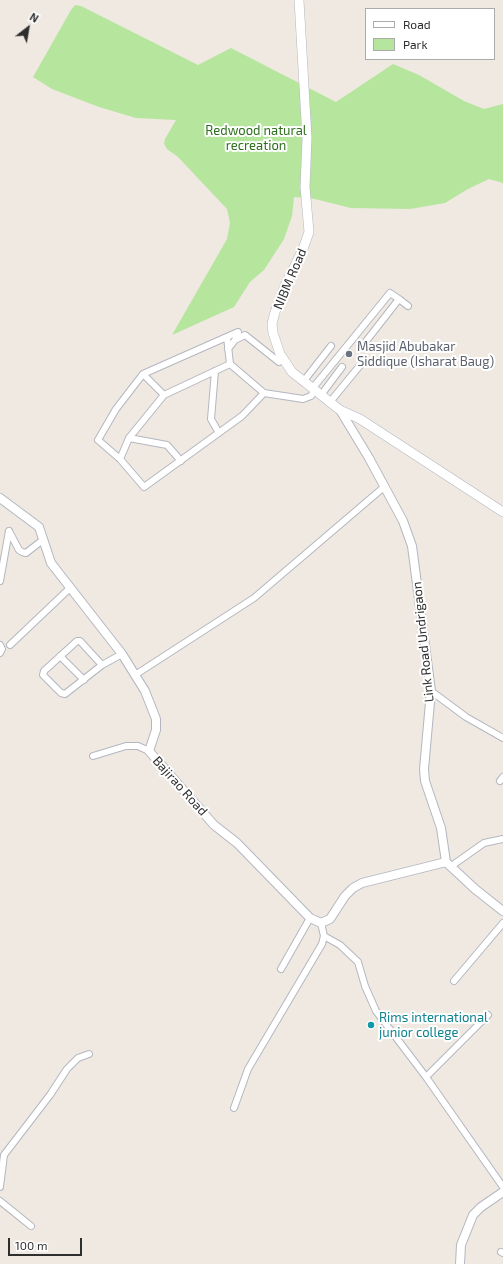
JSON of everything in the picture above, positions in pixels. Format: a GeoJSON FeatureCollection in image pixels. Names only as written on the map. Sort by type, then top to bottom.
{"type":"FeatureCollection","features":[{"type":"Feature","properties":{"kind":"main road","name":"NIBM Road"},"geometry":{"type":"LineString","coordinates":[[299,0],[307,138],[305,187],[308,232],[303,249],[279,300],[272,324],[280,354],[292,372],[340,410],[360,419],[503,512]]}},
{"type":"Feature","properties":{"kind":"street"},"geometry":{"type":"LineString","coordinates":[[316,392],[390,292],[408,306]]}},
{"type":"Feature","properties":{"kind":"street"},"geometry":{"type":"LineString","coordinates":[[367,340],[399,299]]}},
{"type":"Feature","properties":{"kind":"street"},"geometry":{"type":"LineString","coordinates":[[238,332],[143,374],[116,409],[98,440],[120,459],[144,487],[242,416],[264,393]]}},
{"type":"Feature","properties":{"kind":"street"},"geometry":{"type":"LineString","coordinates":[[228,349],[235,340],[246,335],[279,362]]}},
{"type":"Feature","properties":{"kind":"street"},"geometry":{"type":"LineString","coordinates":[[227,337],[230,364],[264,393],[303,399],[316,392],[342,367]]}},
{"type":"Feature","properties":{"kind":"street"},"geometry":{"type":"LineString","coordinates":[[303,382],[331,346]]}},
{"type":"Feature","properties":{"kind":"street"},"geometry":{"type":"LineString","coordinates":[[330,402],[362,363]]}},
{"type":"Feature","properties":{"kind":"street"},"geometry":{"type":"LineString","coordinates":[[120,459],[129,438],[164,395],[230,364]]}},
{"type":"Feature","properties":{"kind":"street"},"geometry":{"type":"LineString","coordinates":[[215,371],[211,419],[219,432]]}},
{"type":"Feature","properties":{"kind":"street"},"geometry":{"type":"LineString","coordinates":[[143,374],[164,395]]}},
{"type":"Feature","properties":{"kind":"street","name":"Link Road Undrigaon"},"geometry":{"type":"LineString","coordinates":[[340,410],[369,458],[403,521],[412,546],[431,691],[424,769],[429,792],[442,828],[445,864]]}},
{"type":"Feature","properties":{"kind":"street"},"geometry":{"type":"LineString","coordinates":[[129,438],[167,445],[181,461]]}},
{"type":"Feature","properties":{"kind":"street"},"geometry":{"type":"LineString","coordinates":[[135,675],[254,598],[384,486]]}},
{"type":"Feature","properties":{"kind":"street","name":"Bajirao Road"},"geometry":{"type":"LineString","coordinates":[[0,498],[13,506],[39,527],[44,539],[47,555],[51,563],[122,654],[135,675],[145,692],[156,719],[156,730],[149,751],[214,825],[237,843],[310,918],[321,923]]}},
{"type":"Feature","properties":{"kind":"street"},"geometry":{"type":"LineString","coordinates":[[0,581],[9,531],[19,550],[26,553],[44,539]]}},
{"type":"Feature","properties":{"kind":"street"},"geometry":{"type":"LineString","coordinates":[[10,645],[70,588]]}},
{"type":"Feature","properties":{"kind":"street"},"geometry":{"type":"LineString","coordinates":[[102,665],[78,640],[44,671],[44,676],[61,693],[65,694],[102,665],[122,654]]}},
{"type":"Feature","properties":{"kind":"street"},"geometry":{"type":"LineString","coordinates":[[0,645],[2,649],[0,653]]}},
{"type":"Feature","properties":{"kind":"street"},"geometry":{"type":"LineString","coordinates":[[60,656],[84,680]]}},
{"type":"Feature","properties":{"kind":"street"},"geometry":{"type":"LineString","coordinates":[[431,691],[466,717],[503,738]]}},
{"type":"Feature","properties":{"kind":"street"},"geometry":{"type":"LineString","coordinates":[[93,756],[126,746],[138,746],[149,751]]}},
{"type":"Feature","properties":{"kind":"street"},"geometry":{"type":"LineString","coordinates":[[234,1108],[248,1069],[322,944],[324,936],[321,923],[330,919],[345,896],[353,888],[362,882],[423,867],[445,864],[484,843],[503,839]]}},
{"type":"Feature","properties":{"kind":"street"},"geometry":{"type":"LineString","coordinates":[[445,864],[503,911]]}},
{"type":"Feature","properties":{"kind":"street"},"geometry":{"type":"LineString","coordinates":[[281,969],[310,918]]}},
{"type":"Feature","properties":{"kind":"street"},"geometry":{"type":"LineString","coordinates":[[454,981],[503,923]]}},
{"type":"Feature","properties":{"kind":"street"},"geometry":{"type":"LineString","coordinates":[[324,936],[340,945],[358,962],[365,986],[376,1011],[426,1077],[503,1187]]}},
{"type":"Feature","properties":{"kind":"street"},"geometry":{"type":"LineString","coordinates":[[426,1077],[488,1015]]}},
{"type":"Feature","properties":{"kind":"street"},"geometry":{"type":"LineString","coordinates":[[0,1187],[4,1156],[50,1095],[67,1069],[78,1058],[89,1054]]}},
{"type":"Feature","properties":{"kind":"street"},"geometry":{"type":"LineString","coordinates":[[460,1264],[461,1245],[473,1215],[481,1206],[503,1192]]}},
{"type":"Feature","properties":{"kind":"street"},"geometry":{"type":"LineString","coordinates":[[0,1201],[31,1226]]}},
{"type":"Feature","properties":{"kind":"green space","name":"Redwood natural recreation"},"geometry":{"type":"Polygon","coordinates":[[[75,5],[81,6],[198,65],[231,48],[336,102],[393,64],[419,75],[464,101],[484,109],[503,104],[503,183],[489,179],[468,189],[445,203],[410,209],[351,208],[315,199],[294,197],[292,216],[284,239],[264,270],[250,282],[234,307],[172,335],[227,239],[230,223],[227,209],[178,157],[167,149],[164,144],[165,139],[176,120],[136,118],[99,107],[52,89],[33,77],[75,5]]]}},
{"type":"Feature","properties":{"kind":"place","name":"Masjid Abubakar Siddique (Isharat Baug)"},"geometry":{"type":"Point","coordinates":[349,354]}},
{"type":"Feature","properties":{"kind":"place","name":"Rims international junior college"},"geometry":{"type":"Point","coordinates":[371,1025]}}]}
